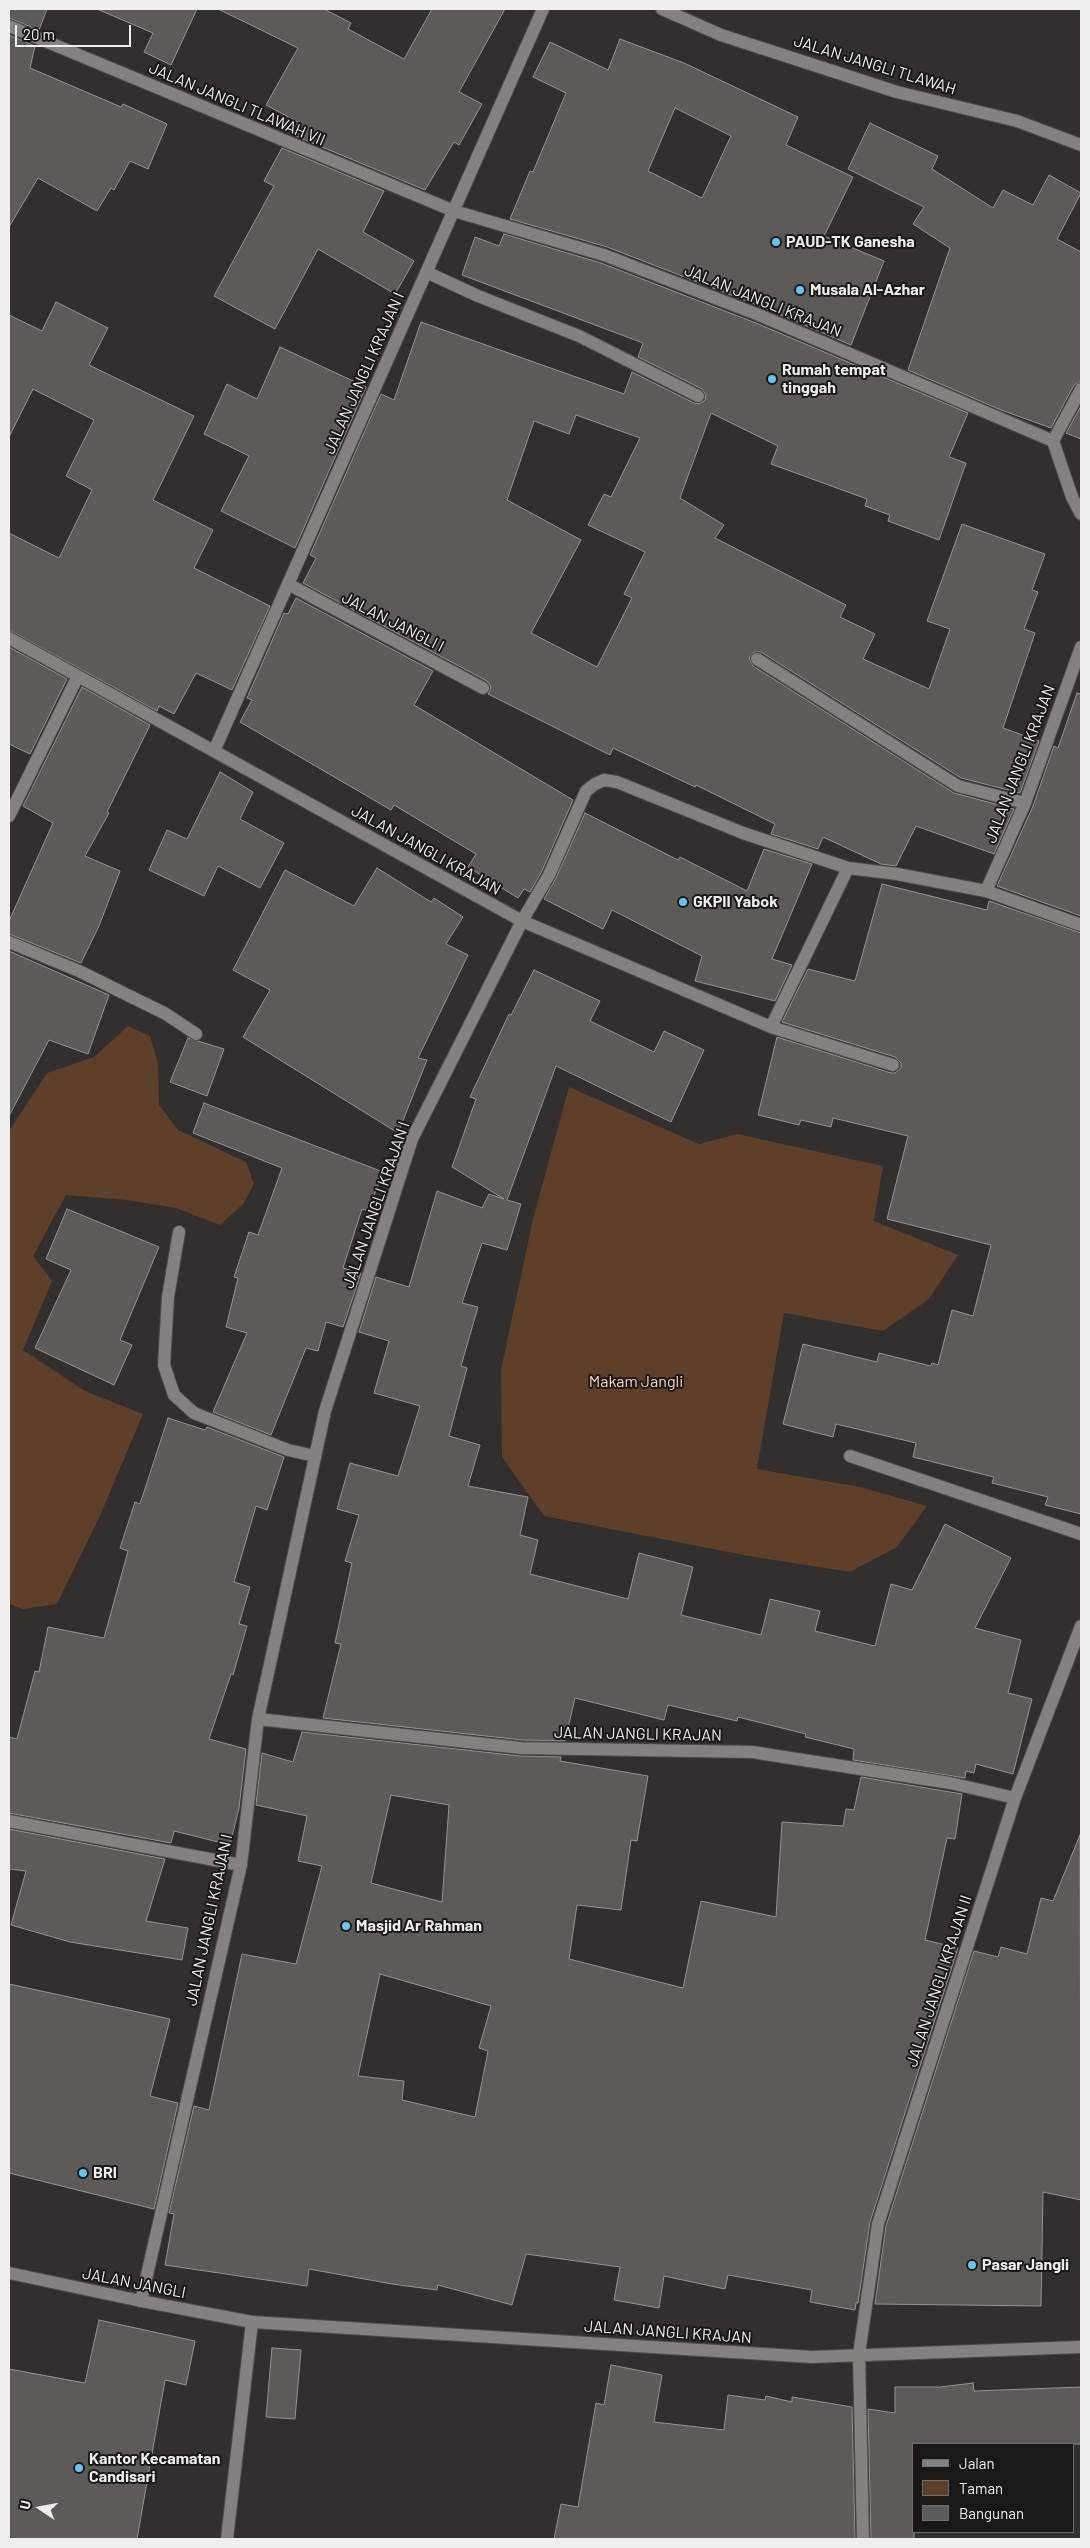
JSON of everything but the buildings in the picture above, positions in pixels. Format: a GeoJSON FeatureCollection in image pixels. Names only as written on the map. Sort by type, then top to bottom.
{"type":"FeatureCollection","features":[{"type":"Feature","properties":{"kind":"street","name":"JALAN JANGLI KRAJAN I"},"geometry":{"type":"LineString","coordinates":[[214,751],[543,9]]}},
{"type":"Feature","properties":{"kind":"street","name":"JALAN JANGLI TLAWAH"},"geometry":{"type":"LineString","coordinates":[[662,9],[722,35],[897,92],[1017,121],[1081,145]]}},
{"type":"Feature","properties":{"kind":"street","name":"JALAN JANGLI TLAWAH VII"},"geometry":{"type":"LineString","coordinates":[[9,26],[454,211]]}},
{"type":"Feature","properties":{"kind":"street","name":"JALAN JANGLI KRAJAN"},"geometry":{"type":"LineString","coordinates":[[454,211],[604,255],[759,315],[1053,441]]}},
{"type":"Feature","properties":{"kind":"street"},"geometry":{"type":"LineString","coordinates":[[426,272],[478,296],[579,336],[698,396]]}},
{"type":"Feature","properties":{"kind":"street"},"geometry":{"type":"LineString","coordinates":[[1081,389],[1053,441],[1072,497],[1081,514]]}},
{"type":"Feature","properties":{"kind":"street","name":"JALAN JANGLI I"},"geometry":{"type":"LineString","coordinates":[[288,584],[484,688]]}},
{"type":"Feature","properties":{"kind":"street","name":"JALAN JANGLI KRAJAN"},"geometry":{"type":"LineString","coordinates":[[9,638],[522,921],[771,1027],[893,1065]]}},
{"type":"Feature","properties":{"kind":"street","name":"JALAN JANGLI KRAJAN"},"geometry":{"type":"LineString","coordinates":[[986,891],[1025,803],[1081,647]]}},
{"type":"Feature","properties":{"kind":"street"},"geometry":{"type":"LineString","coordinates":[[757,659],[958,786],[1025,803]]}},
{"type":"Feature","properties":{"kind":"street"},"geometry":{"type":"LineString","coordinates":[[9,816],[78,676]]}},
{"type":"Feature","properties":{"kind":"street","name":"JALAN JANGLI KRAJAN I"},"geometry":{"type":"LineString","coordinates":[[141,2302],[240,1865],[258,1719],[325,1410],[412,1138],[522,921],[549,875],[586,791],[604,780],[617,782],[743,833],[848,868]]}},
{"type":"Feature","properties":{"kind":"street"},"geometry":{"type":"LineString","coordinates":[[771,1027],[848,868],[897,874],[986,891],[1081,924]]}},
{"type":"Feature","properties":{"kind":"street"},"geometry":{"type":"LineString","coordinates":[[9,942],[80,972],[166,1014],[196,1034]]}},
{"type":"Feature","properties":{"kind":"street"},"geometry":{"type":"LineString","coordinates":[[179,1232],[168,1297],[164,1365],[174,1395],[194,1413],[288,1450],[315,1456]]}},
{"type":"Feature","properties":{"kind":"street"},"geometry":{"type":"LineString","coordinates":[[850,1456],[1081,1534]]}},
{"type":"Feature","properties":{"kind":"street","name":"JALAN JANGLI KRAJAN II"},"geometry":{"type":"LineString","coordinates":[[863,2539],[859,2354],[878,2224],[1015,1798],[1081,1626]]}},
{"type":"Feature","properties":{"kind":"street","name":"JALAN JANGLI KRAJAN"},"geometry":{"type":"LineString","coordinates":[[258,1719],[521,1748],[752,1752],[950,1783],[1015,1798]]}},
{"type":"Feature","properties":{"kind":"street"},"geometry":{"type":"LineString","coordinates":[[9,1821],[240,1865]]}},
{"type":"Feature","properties":{"kind":"street","name":"JALAN JANGLI"},"geometry":{"type":"LineString","coordinates":[[9,2273],[141,2302],[252,2322]]}},
{"type":"Feature","properties":{"kind":"street","name":"JALAN JANGLI KRAJAN"},"geometry":{"type":"LineString","coordinates":[[252,2322],[812,2357],[1081,2347]]}},
{"type":"Feature","properties":{"kind":"street"},"geometry":{"type":"LineString","coordinates":[[227,2539],[252,2322]]}},
{"type":"Feature","properties":{"kind":"green space"},"geometry":{"type":"Polygon","coordinates":[[[128,1026],[150,1036],[158,1063],[159,1105],[178,1130],[246,1162],[254,1184],[243,1204],[220,1225],[176,1208],[127,1200],[66,1195],[33,1256],[52,1281],[23,1350],[85,1391],[143,1414],[99,1518],[57,1604],[23,1609],[9,1604],[9,1131],[47,1073],[94,1057],[128,1026]]]}},
{"type":"Feature","properties":{"kind":"green space","name":"Makam Jangli"},"geometry":{"type":"Polygon","coordinates":[[[569,1087],[699,1144],[737,1134],[883,1166],[874,1221],[958,1255],[929,1299],[883,1331],[784,1313],[757,1469],[860,1487],[927,1506],[897,1547],[850,1572],[749,1556],[544,1516],[502,1457],[501,1370],[533,1219],[569,1087]]]}},
{"type":"Feature","properties":{"kind":"place","name":"PAUD-TK Ganesha"},"geometry":{"type":"Point","coordinates":[776,242]}},
{"type":"Feature","properties":{"kind":"place","name":"Musala Al-Azhar"},"geometry":{"type":"Point","coordinates":[800,290]}},
{"type":"Feature","properties":{"kind":"place","name":"Rumah tempat tinggah"},"geometry":{"type":"Point","coordinates":[772,379]}},
{"type":"Feature","properties":{"kind":"place","name":"GKPII Yabok"},"geometry":{"type":"Point","coordinates":[683,902]}},
{"type":"Feature","properties":{"kind":"place","name":"Masjid Ar Rahman"},"geometry":{"type":"Point","coordinates":[346,1926]}},
{"type":"Feature","properties":{"kind":"place","name":"BRI"},"geometry":{"type":"Point","coordinates":[83,2173]}},
{"type":"Feature","properties":{"kind":"place","name":"Pasar Jangli"},"geometry":{"type":"Point","coordinates":[972,2265]}},
{"type":"Feature","properties":{"kind":"place","name":"Kantor Kecamatan Candisari"},"geometry":{"type":"Point","coordinates":[79,2468]}}]}
